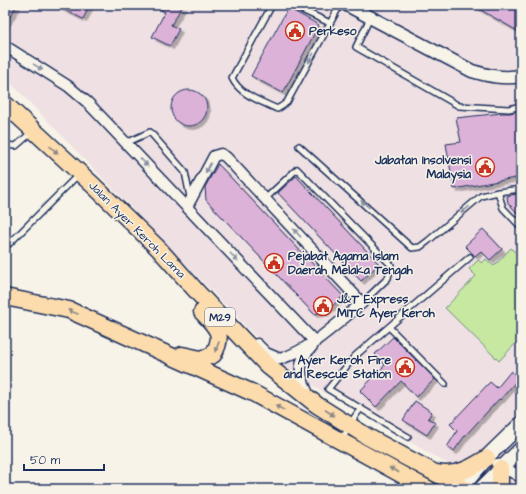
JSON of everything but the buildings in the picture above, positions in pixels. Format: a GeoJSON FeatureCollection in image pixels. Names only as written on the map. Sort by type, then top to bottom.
{"type":"FeatureCollection","features":[{"type":"Feature","properties":{"kind":"main road","name":"Jalan Ayer Keroh Lama"},"geometry":{"type":"LineString","coordinates":[[5,104],[94,186],[158,248],[199,294],[268,366],[311,400],[368,438],[462,488]]}},
{"type":"Feature","properties":{"kind":"main road"},"geometry":{"type":"LineString","coordinates":[[94,186],[165,271],[212,323],[220,335],[219,345],[213,355],[200,359],[186,356],[94,321]]}},
{"type":"Feature","properties":{"kind":"main road"},"geometry":{"type":"LineString","coordinates":[[5,297],[69,310],[253,393],[428,489]]}},
{"type":"Feature","properties":{"kind":"main road"},"geometry":{"type":"LineString","coordinates":[[462,488],[487,458],[521,424]]}},
{"type":"Feature","properties":{"kind":"main road"},"geometry":{"type":"LineString","coordinates":[[481,489],[521,449]]}},
{"type":"Feature","properties":{"kind":"main road"},"geometry":{"type":"LineString","coordinates":[[434,472],[443,474],[459,472],[468,469],[487,458]]}},
{"type":"Feature","properties":{"kind":"main road"},"geometry":{"type":"LineString","coordinates":[[500,489],[501,468]]}},
{"type":"Feature","properties":{"kind":"street"},"geometry":{"type":"LineString","coordinates":[[347,5],[472,71],[490,77],[508,78],[521,76]]}},
{"type":"Feature","properties":{"kind":"street"},"geometry":{"type":"LineString","coordinates":[[5,46],[68,86],[87,102],[126,143],[189,203],[315,342]]}},
{"type":"Feature","properties":{"kind":"street"},"geometry":{"type":"LineString","coordinates":[[158,248],[266,353],[280,359],[290,356],[315,342],[362,303],[226,157],[221,154],[214,156],[189,203]]}},
{"type":"Feature","properties":{"kind":"street"},"geometry":{"type":"LineString","coordinates":[[311,400],[302,380],[301,368],[303,359],[315,342]]}},
{"type":"Feature","properties":{"kind":"street"},"geometry":{"type":"LineString","coordinates":[[487,458],[501,468],[521,477]]}},
{"type":"Feature","properties":{"kind":"lane"},"geometry":{"type":"LineString","coordinates":[[272,5],[232,78],[235,85],[244,93],[276,108],[287,102],[340,5]]}},
{"type":"Feature","properties":{"kind":"lane"},"geometry":{"type":"LineString","coordinates":[[291,5],[330,23]]}},
{"type":"Feature","properties":{"kind":"lane"},"geometry":{"type":"LineString","coordinates":[[370,18],[356,47],[459,106],[509,109],[521,106]]}},
{"type":"Feature","properties":{"kind":"lane"},"geometry":{"type":"LineString","coordinates":[[5,146],[16,146],[33,131]]}},
{"type":"Feature","properties":{"kind":"lane"},"geometry":{"type":"LineString","coordinates":[[126,143],[150,132],[185,172],[189,203]]}},
{"type":"Feature","properties":{"kind":"lane"},"geometry":{"type":"LineString","coordinates":[[299,146],[412,248],[420,247],[428,241],[481,196],[521,189]]}},
{"type":"Feature","properties":{"kind":"lane"},"geometry":{"type":"LineString","coordinates":[[265,199],[297,169],[391,265],[388,278],[362,303]]}},
{"type":"Feature","properties":{"kind":"lane"},"geometry":{"type":"LineString","coordinates":[[5,244],[9,244],[80,173]]}},
{"type":"Feature","properties":{"kind":"lane"},"geometry":{"type":"LineString","coordinates":[[498,192],[503,208],[521,227]]}},
{"type":"Feature","properties":{"kind":"lane"},"geometry":{"type":"LineString","coordinates":[[408,437],[328,389],[355,356],[470,257]]}},
{"type":"Feature","properties":{"kind":"lane"},"geometry":{"type":"LineString","coordinates":[[389,327],[445,384]]}},
{"type":"Feature","properties":{"kind":"lane"},"geometry":{"type":"LineString","coordinates":[[342,442],[349,425],[361,408]]}},
{"type":"Feature","properties":{"kind":"shaded area"},"geometry":{"type":"Polygon","coordinates":[[[5,5],[521,5],[521,489],[496,489],[446,463],[291,373],[5,77],[5,5]]]}},
{"type":"Feature","properties":{"kind":"green space"},"geometry":{"type":"Polygon","coordinates":[[[511,248],[521,258],[521,348],[516,343],[499,361],[445,308],[476,276],[469,269],[478,260],[482,263],[486,259],[494,266],[511,248]]]}},
{"type":"Feature","properties":{"kind":"place","name":"Perkeso"},"geometry":{"type":"Point","coordinates":[295,31]}},
{"type":"Feature","properties":{"kind":"place","name":"Jabatan Insolvensi Malaysia"},"geometry":{"type":"Point","coordinates":[485,167]}},
{"type":"Feature","properties":{"kind":"place","name":"Pejabat Agama Islam Daerah Melaka Tengah"},"geometry":{"type":"Point","coordinates":[274,263]}},
{"type":"Feature","properties":{"kind":"place","name":"J&T Express MITC Ayer Keroh"},"geometry":{"type":"Point","coordinates":[323,306]}},
{"type":"Feature","properties":{"kind":"place","name":"Ayer Keroh Fire and Rescue Station"},"geometry":{"type":"Point","coordinates":[405,367]}}]}
